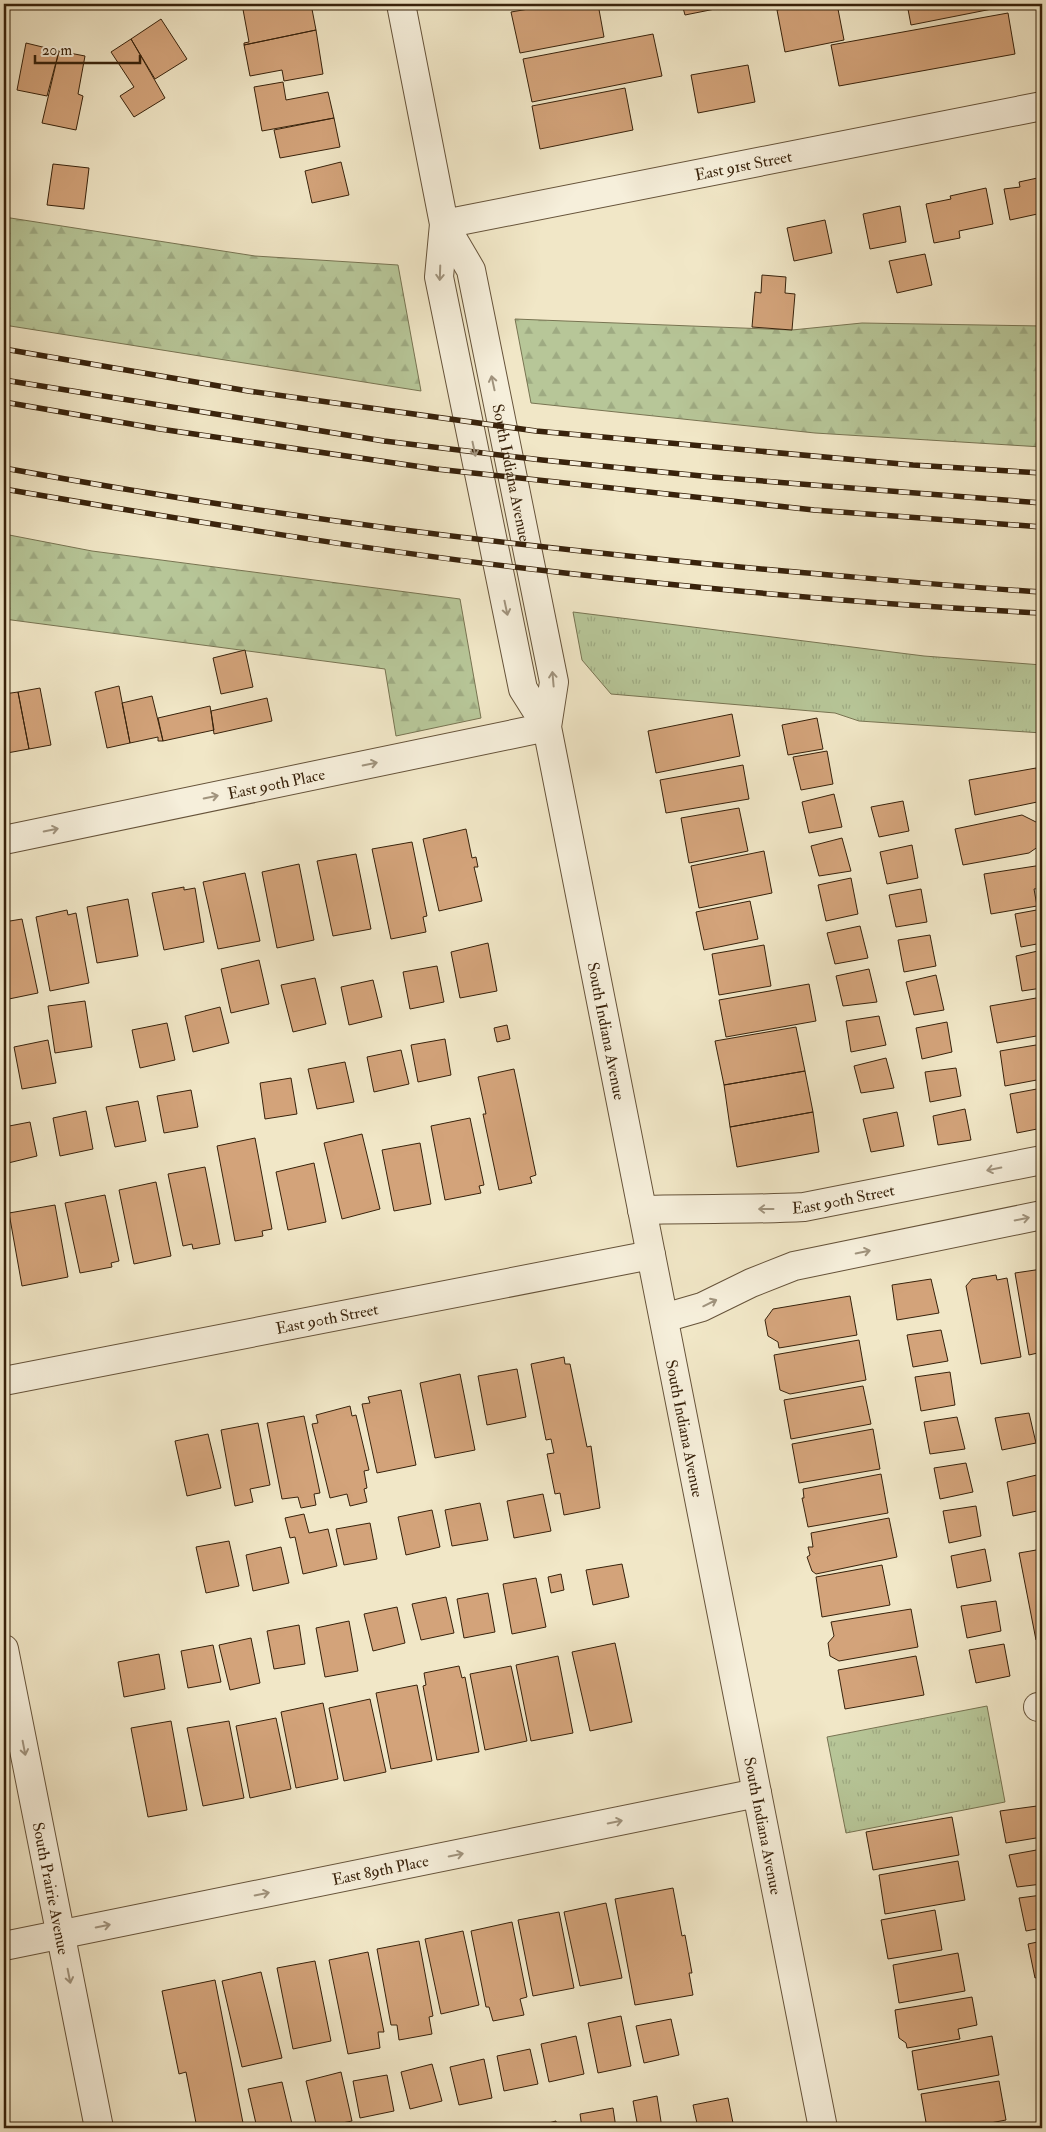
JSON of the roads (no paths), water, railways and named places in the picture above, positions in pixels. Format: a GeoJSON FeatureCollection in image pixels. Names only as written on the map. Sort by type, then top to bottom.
{"type":"FeatureCollection","features":[{"type":"Feature","properties":{"kind":"street","name":"South Indiana Avenue"},"geometry":{"type":"LineString","coordinates":[[401,4],[444,224],[471,270],[554,682],[547,727],[664,1318],[702,1525],[823,2128]]}},
{"type":"Feature","properties":{"kind":"street","name":"East 91st Street"},"geometry":{"type":"LineString","coordinates":[[444,224],[1042,106]]}},
{"type":"Feature","properties":{"kind":"street","name":"East 90th Place"},"geometry":{"type":"LineString","coordinates":[[4,840],[547,727]]}},
{"type":"Feature","properties":{"kind":"street","name":"East 90th Street"},"geometry":{"type":"LineString","coordinates":[[642,1210],[710,1207],[769,1209],[804,1207],[1042,1160]]}},
{"type":"Feature","properties":{"kind":"street"},"geometry":{"type":"LineString","coordinates":[[664,1318],[702,1307],[751,1283],[794,1266],[1042,1215]]}},
{"type":"Feature","properties":{"kind":"street","name":"East 90th Street"},"geometry":{"type":"LineString","coordinates":[[4,1381],[651,1255]]}},
{"type":"Feature","properties":{"kind":"street","name":"South Prairie Avenue"},"geometry":{"type":"LineString","coordinates":[[4,1649],[99,2128]]}},
{"type":"Feature","properties":{"kind":"street","name":"East 89th Place"},"geometry":{"type":"LineString","coordinates":[[4,1946],[757,1793]]}},
{"type":"Feature","properties":{"kind":"railway"},"geometry":{"type":"LineString","coordinates":[[4,349],[248,391],[536,431],[913,465],[1042,473]]}},
{"type":"Feature","properties":{"kind":"railway"},"geometry":{"type":"LineString","coordinates":[[4,380],[384,441],[542,460],[712,477],[1042,503]]}},
{"type":"Feature","properties":{"kind":"railway"},"geometry":{"type":"LineString","coordinates":[[4,402],[160,429],[436,469],[814,510],[1042,527]]}},
{"type":"Feature","properties":{"kind":"railway"},"geometry":{"type":"LineString","coordinates":[[4,468],[300,516],[498,542],[697,563],[1042,592]]}},
{"type":"Feature","properties":{"kind":"railway"},"geometry":{"type":"LineString","coordinates":[[4,489],[284,535],[495,565],[624,580],[804,597],[1042,613]]}}]}
